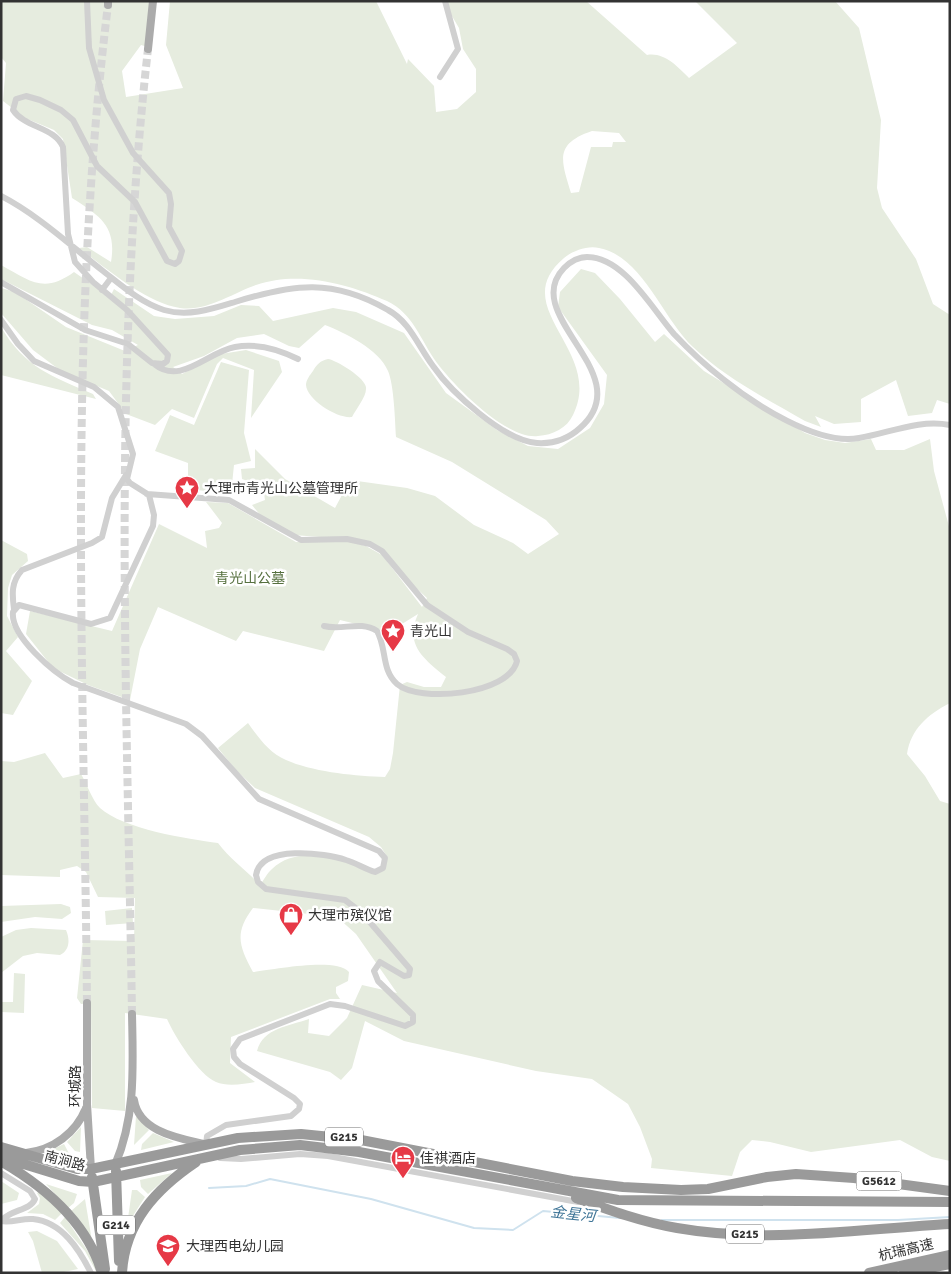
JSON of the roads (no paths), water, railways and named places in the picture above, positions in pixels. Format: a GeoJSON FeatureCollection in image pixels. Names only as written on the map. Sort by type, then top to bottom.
{"type":"FeatureCollection","features":[{"type":"Feature","properties":{"kind":"highway","name":"G215"},"geometry":{"type":"LineString","coordinates":[[115,1165],[206,1145],[269,1134],[330,1135],[572,1181]]}},
{"type":"Feature","properties":{"kind":"highway","name":"G215"},"geometry":{"type":"LineString","coordinates":[[116,1177],[205,1157],[270,1146],[329,1147],[546,1188],[652,1223],[698,1231],[743,1234],[813,1234],[950,1224]]}},
{"type":"Feature","properties":{"kind":"highway","name":"南涧路"},"geometry":{"type":"LineString","coordinates":[[1,1147],[77,1169],[115,1165]]}},
{"type":"Feature","properties":{"kind":"highway","name":"南涧路"},"geometry":{"type":"LineString","coordinates":[[1,1157],[79,1181],[93,1182],[104,1273]]}},
{"type":"Feature","properties":{"kind":"highway"},"geometry":{"type":"LineString","coordinates":[[121,1273],[129,1238],[145,1207],[165,1184],[205,1157]]}},
{"type":"Feature","properties":{"kind":"highway"},"geometry":{"type":"LineString","coordinates":[[1,1161],[34,1181],[62,1206],[84,1235],[104,1273]]}},
{"type":"Feature","properties":{"kind":"highway"},"geometry":{"type":"LineString","coordinates":[[91,1169],[93,1182],[116,1177],[115,1165]]}},
{"type":"Feature","properties":{"kind":"highway","name":"G5612"},"geometry":{"type":"LineString","coordinates":[[572,1181],[623,1187],[680,1190],[715,1188],[780,1175],[807,1175],[854,1178],[950,1191]]}},
{"type":"Feature","properties":{"kind":"highway"},"geometry":{"type":"LineString","coordinates":[[546,1188],[548,1176]]}},
{"type":"Feature","properties":{"kind":"highway","name":"G214"},"geometry":{"type":"LineString","coordinates":[[116,1177],[115,1209],[121,1273]]}},
{"type":"Feature","properties":{"kind":"highway","name":"G5612"},"geometry":{"type":"LineString","coordinates":[[546,1188],[618,1200],[950,1202]]}},
{"type":"Feature","properties":{"kind":"highway","name":"杭瑞高速"},"geometry":{"type":"LineString","coordinates":[[870,1273],[950,1255]]}},
{"type":"Feature","properties":{"kind":"highway","name":"杭瑞高速"},"geometry":{"type":"LineString","coordinates":[[904,1273],[950,1264]]}},
{"type":"Feature","properties":{"kind":"main road"},"geometry":{"type":"LineString","coordinates":[[148,49],[153,1]]}},
{"type":"Feature","properties":{"kind":"main road","name":"环城路"},"geometry":{"type":"LineString","coordinates":[[87,1003],[87,1104],[91,1169]]}},
{"type":"Feature","properties":{"kind":"main road"},"geometry":{"type":"LineString","coordinates":[[115,1165],[125,1138],[133,1093],[132,1014]]}},
{"type":"Feature","properties":{"kind":"main road"},"geometry":{"type":"LineString","coordinates":[[133,1093],[138,1112],[153,1127],[172,1136],[206,1145]]}},
{"type":"Feature","properties":{"kind":"main road"},"geometry":{"type":"LineString","coordinates":[[22,1153],[46,1149],[60,1140],[77,1124],[87,1104]]}},
{"type":"Feature","properties":{"kind":"street"},"geometry":{"type":"LineString","coordinates":[[87,1],[89,48],[104,100],[133,153],[169,193],[171,204],[169,227],[182,253],[177,263],[170,264],[167,261],[135,202],[97,166],[73,120],[61,110],[26,96],[19,97],[13,105],[16,114],[56,137],[61,142],[64,150],[68,234],[73,257],[83,273],[127,310],[168,355],[167,360],[163,364],[152,363]]}},
{"type":"Feature","properties":{"kind":"street"},"geometry":{"type":"LineString","coordinates":[[440,77],[458,49],[445,1]]}},
{"type":"Feature","properties":{"kind":"street"},"geometry":{"type":"LineString","coordinates":[[1,196],[52,232],[111,278],[154,306],[184,313],[210,309],[288,288],[323,287],[352,293],[386,308],[402,319],[445,382],[472,407],[514,437],[530,442],[548,443],[566,438],[582,427],[595,404],[596,388],[593,370],[560,317],[552,297],[554,286],[562,270],[573,261],[590,257],[614,265],[624,273],[675,334],[725,381],[802,428],[819,435],[845,440],[920,423],[934,422],[950,425]]}},
{"type":"Feature","properties":{"kind":"street"},"geometry":{"type":"LineString","coordinates":[[102,290],[111,278]]}},
{"type":"Feature","properties":{"kind":"street"},"geometry":{"type":"LineString","coordinates":[[1,282],[85,330],[128,344],[152,363],[166,370],[181,372],[219,352],[242,346],[266,347],[298,359]]}},
{"type":"Feature","properties":{"kind":"street"},"geometry":{"type":"LineString","coordinates":[[1,320],[31,359],[94,387],[118,407],[133,454],[132,462],[126,475],[112,498],[102,536],[92,543],[22,570],[15,578],[13,586],[15,625],[40,657],[57,674],[73,683],[186,724],[202,736],[259,799],[379,851],[385,858],[383,868],[375,872],[333,857],[309,853],[277,856],[262,863],[256,875],[260,885],[268,890],[345,900],[362,913],[410,969],[409,975],[403,976],[380,962],[376,965],[374,971],[378,981],[412,1015],[413,1022],[405,1026],[345,1006],[330,1004],[240,1039],[233,1049],[237,1061],[298,1101],[299,1109],[291,1116],[220,1127],[207,1136],[206,1145]]}},
{"type":"Feature","properties":{"kind":"street"},"geometry":{"type":"LineString","coordinates":[[14,609],[19,605],[29,606],[91,624],[110,618],[153,526],[152,503],[147,494],[130,483],[126,475]]}},
{"type":"Feature","properties":{"kind":"street"},"geometry":{"type":"LineString","coordinates":[[147,494],[229,500],[301,540],[347,539],[370,544],[382,551],[427,605],[468,632],[507,649],[514,654],[517,661],[512,671],[503,679],[471,692],[415,692],[402,688],[392,678],[386,668],[382,641],[377,632],[368,627],[352,625],[337,628],[324,626]]}},
{"type":"Feature","properties":{"kind":"street"},"geometry":{"type":"LineString","coordinates":[[205,1157],[241,1159],[271,1155],[328,1156],[590,1204]]}},
{"type":"Feature","properties":{"kind":"street"},"geometry":{"type":"LineString","coordinates":[[1,1173],[30,1191],[35,1199],[30,1206],[8,1213],[1,1221]]}},
{"type":"Feature","properties":{"kind":"street"},"geometry":{"type":"LineString","coordinates":[[1,1221],[10,1222],[33,1219],[53,1225],[72,1242],[91,1273]]}},
{"type":"Feature","properties":{"kind":"waterway","name":"金星河"},"geometry":{"type":"LineString","coordinates":[[209,1188],[246,1186],[270,1179],[371,1199],[474,1228],[513,1230],[543,1211],[620,1218]]}},
{"type":"Feature","properties":{"kind":"waterway","name":"金星河"},"geometry":{"type":"LineString","coordinates":[[662,1220],[898,1220],[950,1217]]}},
{"type":"Feature","properties":{"kind":"tunnel"},"geometry":{"type":"LineString","coordinates":[[87,1003],[81,503],[83,378],[87,254],[95,129],[108,5]]}},
{"type":"Feature","properties":{"kind":"tunnel"},"geometry":{"type":"LineString","coordinates":[[132,1014],[125,652],[126,410],[137,169],[148,49]]}},
{"type":"Feature","properties":{"kind":"place","name":"大理市青光山公墓管理所"},"geometry":{"type":"Point","coordinates":[187,509]}},
{"type":"Feature","properties":{"kind":"place","name":"青光山"},"geometry":{"type":"Point","coordinates":[393,652]}},
{"type":"Feature","properties":{"kind":"place","name":"大理市殡仪馆"},"geometry":{"type":"Point","coordinates":[291,936]}},
{"type":"Feature","properties":{"kind":"place","name":"佳祺酒店"},"geometry":{"type":"Point","coordinates":[403,1179]}},
{"type":"Feature","properties":{"kind":"place","name":"大理西电幼儿园"},"geometry":{"type":"Point","coordinates":[168,1267]}},
{"type":"Feature","properties":{"kind":"park label","name":"青光山公墓"},"geometry":{"type":"Point","coordinates":[250,578]}}]}
